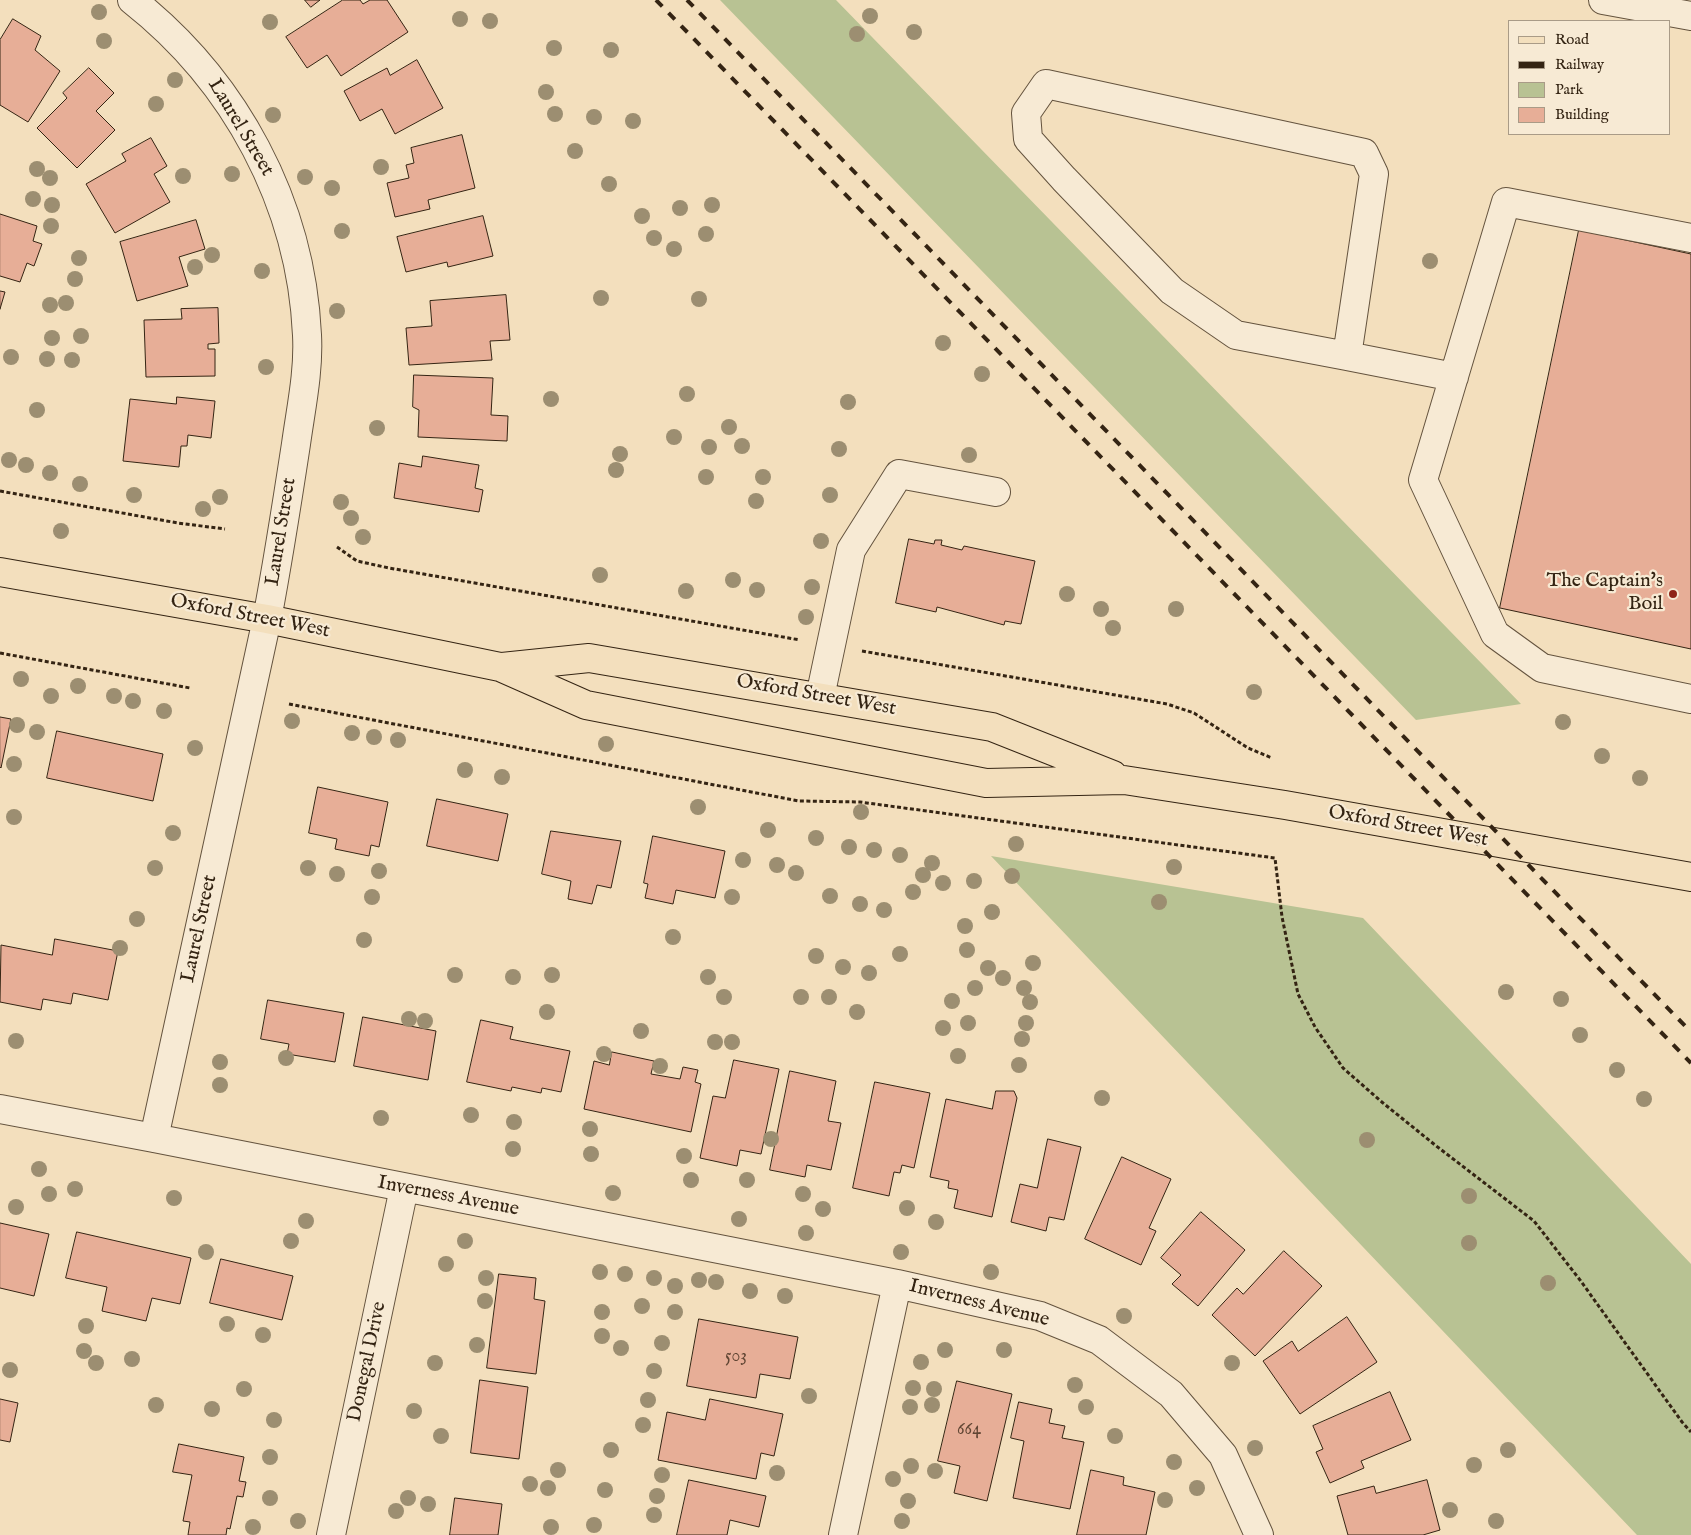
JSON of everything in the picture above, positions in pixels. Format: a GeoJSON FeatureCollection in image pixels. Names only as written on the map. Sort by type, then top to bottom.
{"type":"FeatureCollection","features":[{"type":"Feature","properties":{"kind":"main road","name":"Oxford Street West"},"geometry":{"type":"LineString","coordinates":[[0,572],[267,620],[500,667],[586,705],[986,783],[1124,780],[1285,806],[1691,878]]}},
{"type":"Feature","properties":{"kind":"main road","name":"Oxford Street West"},"geometry":{"type":"LineString","coordinates":[[500,667],[589,658],[992,727],[1124,780]]}},
{"type":"Feature","properties":{"kind":"street","name":"Laurel Street"},"geometry":{"type":"LineString","coordinates":[[132,0],[151,15],[211,78],[255,147],[273,182],[287,219],[297,256],[307,336],[306,378],[281,544],[267,620],[154,1138]]}},
{"type":"Feature","properties":{"kind":"street"},"geometry":{"type":"LineString","coordinates":[[1603,0],[1691,16]]}},
{"type":"Feature","properties":{"kind":"street"},"geometry":{"type":"LineString","coordinates":[[1347,356],[1374,174],[1364,153],[1046,84],[1026,113],[1028,139],[1172,291],[1236,335],[1454,377]]}},
{"type":"Feature","properties":{"kind":"street"},"geometry":{"type":"LineString","coordinates":[[1691,238],[1506,202],[1423,480],[1495,634],[1542,668],[1691,700]]}},
{"type":"Feature","properties":{"kind":"street"},"geometry":{"type":"LineString","coordinates":[[820,697],[851,550],[899,474],[996,492]]}},
{"type":"Feature","properties":{"kind":"street","name":"Inverness Avenue"},"geometry":{"type":"LineString","coordinates":[[0,1109],[897,1284],[1040,1316],[1099,1340],[1171,1394],[1223,1455],[1259,1535]]}},
{"type":"Feature","properties":{"kind":"street","name":"Donegal Drive"},"geometry":{"type":"LineString","coordinates":[[331,1535],[404,1188]]}},
{"type":"Feature","properties":{"kind":"street","name":"Inverness Avenue"},"geometry":{"type":"LineString","coordinates":[[843,1535],[897,1284]]}},
{"type":"Feature","properties":{"kind":"path"},"geometry":{"type":"LineString","coordinates":[[0,491],[178,524],[225,529]]}},
{"type":"Feature","properties":{"kind":"path"},"geometry":{"type":"LineString","coordinates":[[0,653],[190,688]]}},
{"type":"Feature","properties":{"kind":"path"},"geometry":{"type":"LineString","coordinates":[[289,704],[799,801],[860,802],[1275,858],[1282,917],[1298,994],[1315,1026],[1344,1068],[1383,1103],[1435,1145],[1534,1221],[1580,1280],[1691,1432]]}},
{"type":"Feature","properties":{"kind":"green space"},"geometry":{"type":"Polygon","coordinates":[[[720,0],[836,0],[1521,704],[1416,720],[720,0]]]}},
{"type":"Feature","properties":{"kind":"green space"},"geometry":{"type":"Polygon","coordinates":[[[991,856],[1363,918],[1691,1264],[1691,1535],[1637,1535],[991,856]]]}},
{"type":"Feature","properties":{"kind":"building"},"geometry":{"type":"Polygon","coordinates":[[[305,0],[320,0],[311,7],[305,0]]]}},
{"type":"Feature","properties":{"kind":"building"},"geometry":{"type":"Polygon","coordinates":[[[343,0],[360,0],[363,4],[370,0],[387,0],[408,32],[341,76],[327,55],[307,68],[286,37],[343,0]]]}},
{"type":"Feature","properties":{"kind":"building"},"geometry":{"type":"Polygon","coordinates":[[[13,19],[41,36],[35,50],[60,71],[28,122],[0,105],[0,40],[13,19]]]}},
{"type":"Feature","properties":{"kind":"building"},"geometry":{"type":"Polygon","coordinates":[[[417,60],[443,108],[395,134],[382,109],[360,121],[344,91],[387,68],[390,75],[417,60]]]}},
{"type":"Feature","properties":{"kind":"building"},"geometry":{"type":"Polygon","coordinates":[[[89,68],[114,93],[96,111],[115,130],[77,168],[37,128],[67,98],[63,93],[89,68]]]}},
{"type":"Feature","properties":{"kind":"building"},"geometry":{"type":"Polygon","coordinates":[[[462,135],[475,188],[428,200],[430,209],[395,217],[387,183],[409,178],[406,165],[414,163],[411,148],[462,135]]]}},
{"type":"Feature","properties":{"kind":"building"},"geometry":{"type":"Polygon","coordinates":[[[151,138],[167,166],[154,174],[170,202],[115,233],[86,184],[126,161],[122,154],[151,138]]]}},
{"type":"Feature","properties":{"kind":"building"},"geometry":{"type":"Polygon","coordinates":[[[0,214],[37,226],[33,241],[42,244],[34,266],[27,263],[20,282],[0,276],[0,214]]]}},
{"type":"Feature","properties":{"kind":"building"},"geometry":{"type":"Polygon","coordinates":[[[483,216],[493,256],[448,267],[447,262],[406,272],[397,237],[483,216]]]}},
{"type":"Feature","properties":{"kind":"building"},"geometry":{"type":"Polygon","coordinates":[[[196,220],[205,249],[179,257],[188,286],[137,301],[120,242],[196,220]]]}},
{"type":"Feature","properties":{"kind":"building"},"geometry":{"type":"Polygon","coordinates":[[[1579,230],[1691,254],[1691,649],[1500,608],[1579,230]]]}},
{"type":"Feature","properties":{"kind":"building"},"geometry":{"type":"Polygon","coordinates":[[[0,291],[5,292],[0,309],[0,291]]]}},
{"type":"Feature","properties":{"kind":"building"},"geometry":{"type":"Polygon","coordinates":[[[506,295],[510,340],[490,341],[492,360],[409,365],[406,328],[432,326],[430,301],[506,295]]]}},
{"type":"Feature","properties":{"kind":"building"},"geometry":{"type":"Polygon","coordinates":[[[218,308],[219,343],[208,344],[208,349],[215,349],[215,376],[146,377],[144,320],[182,319],[181,309],[218,308]]]}},
{"type":"Feature","properties":{"kind":"building"},"geometry":{"type":"Polygon","coordinates":[[[414,375],[493,378],[491,415],[508,416],[507,441],[418,437],[419,410],[413,407],[414,375]]]}},
{"type":"Feature","properties":{"kind":"building"},"geometry":{"type":"Polygon","coordinates":[[[177,397],[215,401],[211,438],[188,435],[187,446],[181,446],[179,467],[123,461],[130,399],[176,404],[177,397]]]}},
{"type":"Feature","properties":{"kind":"building"},"geometry":{"type":"Polygon","coordinates":[[[423,456],[479,465],[475,488],[483,490],[479,512],[394,498],[399,463],[421,467],[423,456]]]}},
{"type":"Feature","properties":{"kind":"building"},"geometry":{"type":"Polygon","coordinates":[[[909,539],[934,544],[935,540],[942,540],[941,545],[962,550],[964,546],[1035,561],[1021,624],[1005,621],[1004,625],[937,607],[936,612],[896,603],[909,539]]]}},
{"type":"Feature","properties":{"kind":"building"},"geometry":{"type":"Polygon","coordinates":[[[0,717],[11,719],[1,768],[0,767],[0,717]]]}},
{"type":"Feature","properties":{"kind":"building"},"geometry":{"type":"Polygon","coordinates":[[[57,731],[163,754],[153,801],[47,778],[57,731]]]}},
{"type":"Feature","properties":{"kind":"building"},"geometry":{"type":"Polygon","coordinates":[[[318,787],[388,802],[379,847],[371,845],[369,856],[335,849],[337,839],[309,833],[318,787]]]}},
{"type":"Feature","properties":{"kind":"building"},"geometry":{"type":"Polygon","coordinates":[[[437,799],[508,814],[498,861],[427,846],[437,799]]]}},
{"type":"Feature","properties":{"kind":"building"},"geometry":{"type":"Polygon","coordinates":[[[551,831],[621,841],[611,888],[597,885],[592,904],[568,899],[571,881],[542,874],[551,831]]]}},
{"type":"Feature","properties":{"kind":"building"},"geometry":{"type":"Polygon","coordinates":[[[653,836],[725,851],[715,898],[676,890],[673,904],[645,898],[648,884],[644,883],[653,836]]]}},
{"type":"Feature","properties":{"kind":"building"},"geometry":{"type":"Polygon","coordinates":[[[55,939],[118,951],[108,1000],[73,993],[71,1004],[43,999],[41,1010],[0,1002],[1,945],[52,955],[55,939]]]}},
{"type":"Feature","properties":{"kind":"building"},"geometry":{"type":"Polygon","coordinates":[[[268,1000],[344,1013],[335,1062],[287,1054],[289,1044],[261,1039],[268,1000]]]}},
{"type":"Feature","properties":{"kind":"building"},"geometry":{"type":"Polygon","coordinates":[[[363,1017],[436,1031],[428,1080],[354,1066],[363,1017]]]}},
{"type":"Feature","properties":{"kind":"building"},"geometry":{"type":"Polygon","coordinates":[[[481,1020],[513,1027],[510,1039],[570,1051],[561,1092],[542,1088],[541,1093],[512,1087],[511,1091],[467,1082],[481,1020]]]}},
{"type":"Feature","properties":{"kind":"building"},"geometry":{"type":"Polygon","coordinates":[[[612,1052],[654,1061],[651,1074],[680,1079],[683,1067],[698,1070],[695,1082],[701,1084],[691,1132],[584,1109],[594,1061],[609,1065],[612,1052]]]}},
{"type":"Feature","properties":{"kind":"building"},"geometry":{"type":"Polygon","coordinates":[[[734,1060],[779,1069],[761,1154],[740,1150],[737,1166],[700,1158],[713,1096],[725,1098],[734,1060]]]}},
{"type":"Feature","properties":{"kind":"building"},"geometry":{"type":"Polygon","coordinates":[[[790,1071],[836,1081],[828,1121],[841,1123],[831,1170],[807,1165],[805,1177],[770,1170],[790,1071]]]}},
{"type":"Feature","properties":{"kind":"building"},"geometry":{"type":"Polygon","coordinates":[[[875,1082],[930,1093],[914,1168],[902,1165],[900,1173],[894,1172],[889,1196],[853,1188],[875,1082]]]}},
{"type":"Feature","properties":{"kind":"building"},"geometry":{"type":"Polygon","coordinates":[[[996,1091],[1014,1091],[1017,1098],[992,1217],[954,1208],[958,1190],[948,1188],[949,1181],[930,1177],[946,1099],[992,1109],[996,1091]]]}},
{"type":"Feature","properties":{"kind":"building"},"geometry":{"type":"Polygon","coordinates":[[[1048,1139],[1081,1147],[1064,1220],[1049,1217],[1046,1231],[1011,1222],[1020,1184],[1037,1188],[1048,1139]]]}},
{"type":"Feature","properties":{"kind":"building"},"geometry":{"type":"Polygon","coordinates":[[[1122,1157],[1171,1179],[1149,1228],[1156,1231],[1141,1265],[1085,1239],[1122,1157]]]}},
{"type":"Feature","properties":{"kind":"building"},"geometry":{"type":"Polygon","coordinates":[[[1201,1212],[1245,1250],[1198,1306],[1172,1284],[1181,1275],[1161,1258],[1201,1212]]]}},
{"type":"Feature","properties":{"kind":"building"},"geometry":{"type":"Polygon","coordinates":[[[0,1223],[49,1234],[34,1296],[0,1288],[0,1223]]]}},
{"type":"Feature","properties":{"kind":"building"},"geometry":{"type":"Polygon","coordinates":[[[77,1232],[191,1258],[180,1304],[152,1298],[146,1321],[102,1311],[107,1287],[66,1278],[77,1232]]]}},
{"type":"Feature","properties":{"kind":"building"},"geometry":{"type":"Polygon","coordinates":[[[1284,1251],[1322,1286],[1255,1356],[1212,1315],[1237,1288],[1243,1294],[1284,1251]]]}},
{"type":"Feature","properties":{"kind":"building"},"geometry":{"type":"Polygon","coordinates":[[[221,1259],[293,1276],[282,1320],[210,1303],[221,1259]]]}},
{"type":"Feature","properties":{"kind":"building"},"geometry":{"type":"Polygon","coordinates":[[[499,1274],[536,1278],[534,1299],[545,1301],[536,1374],[487,1368],[499,1274]]]}},
{"type":"Feature","properties":{"kind":"building"},"geometry":{"type":"Polygon","coordinates":[[[1347,1317],[1377,1362],[1300,1414],[1263,1361],[1292,1341],[1298,1351],[1347,1317]]]}},
{"type":"Feature","properties":{"kind":"building"},"geometry":{"type":"Polygon","coordinates":[[[699,1319],[798,1337],[790,1379],[760,1374],[756,1398],[687,1386],[699,1319]]]}},
{"type":"Feature","properties":{"kind":"building"},"geometry":{"type":"Polygon","coordinates":[[[480,1380],[528,1387],[519,1459],[471,1453],[480,1380]]]}},
{"type":"Feature","properties":{"kind":"building"},"geometry":{"type":"Polygon","coordinates":[[[957,1381],[1012,1394],[987,1501],[954,1493],[960,1466],[938,1461],[957,1381]]]}},
{"type":"Feature","properties":{"kind":"building"},"geometry":{"type":"Polygon","coordinates":[[[1390,1392],[1411,1440],[1361,1461],[1364,1468],[1330,1483],[1316,1452],[1323,1449],[1313,1426],[1390,1392]]]}},
{"type":"Feature","properties":{"kind":"building"},"geometry":{"type":"Polygon","coordinates":[[[0,1399],[18,1403],[10,1442],[0,1440],[0,1399]]]}},
{"type":"Feature","properties":{"kind":"building"},"geometry":{"type":"Polygon","coordinates":[[[710,1399],[783,1414],[774,1456],[761,1453],[756,1479],[658,1460],[667,1412],[705,1420],[710,1399]]]}},
{"type":"Feature","properties":{"kind":"building"},"geometry":{"type":"Polygon","coordinates":[[[1019,1402],[1052,1409],[1049,1423],[1065,1426],[1062,1438],[1084,1442],[1070,1509],[1013,1498],[1024,1441],[1011,1438],[1019,1402]]]}},
{"type":"Feature","properties":{"kind":"building"},"geometry":{"type":"Polygon","coordinates":[[[179,1444],[244,1457],[239,1481],[246,1482],[243,1497],[237,1496],[230,1529],[227,1528],[226,1535],[188,1535],[190,1522],[183,1521],[192,1475],[173,1472],[179,1444]]]}},
{"type":"Feature","properties":{"kind":"building"},"geometry":{"type":"Polygon","coordinates":[[[1091,1470],[1124,1477],[1123,1485],[1155,1492],[1146,1535],[1077,1535],[1091,1470]]]}},
{"type":"Feature","properties":{"kind":"building"},"geometry":{"type":"Polygon","coordinates":[[[689,1480],[766,1496],[759,1527],[730,1520],[727,1535],[677,1535],[689,1480]]]}},
{"type":"Feature","properties":{"kind":"building"},"geometry":{"type":"Polygon","coordinates":[[[1427,1480],[1440,1530],[1423,1535],[1348,1535],[1337,1496],[1374,1486],[1376,1493],[1427,1480]]]}},
{"type":"Feature","properties":{"kind":"building"},"geometry":{"type":"Polygon","coordinates":[[[455,1498],[502,1504],[498,1535],[450,1535],[455,1498]]]}},
{"type":"Feature","properties":{"kind":"railway"},"geometry":{"type":"LineString","coordinates":[[656,0],[1691,1063]]}},
{"type":"Feature","properties":{"kind":"railway"},"geometry":{"type":"LineString","coordinates":[[687,0],[1691,1032]]}},
{"type":"Feature","properties":{"kind":"place","name":"The Captain's Boil"},"geometry":{"type":"Point","coordinates":[1673,594]}}]}
